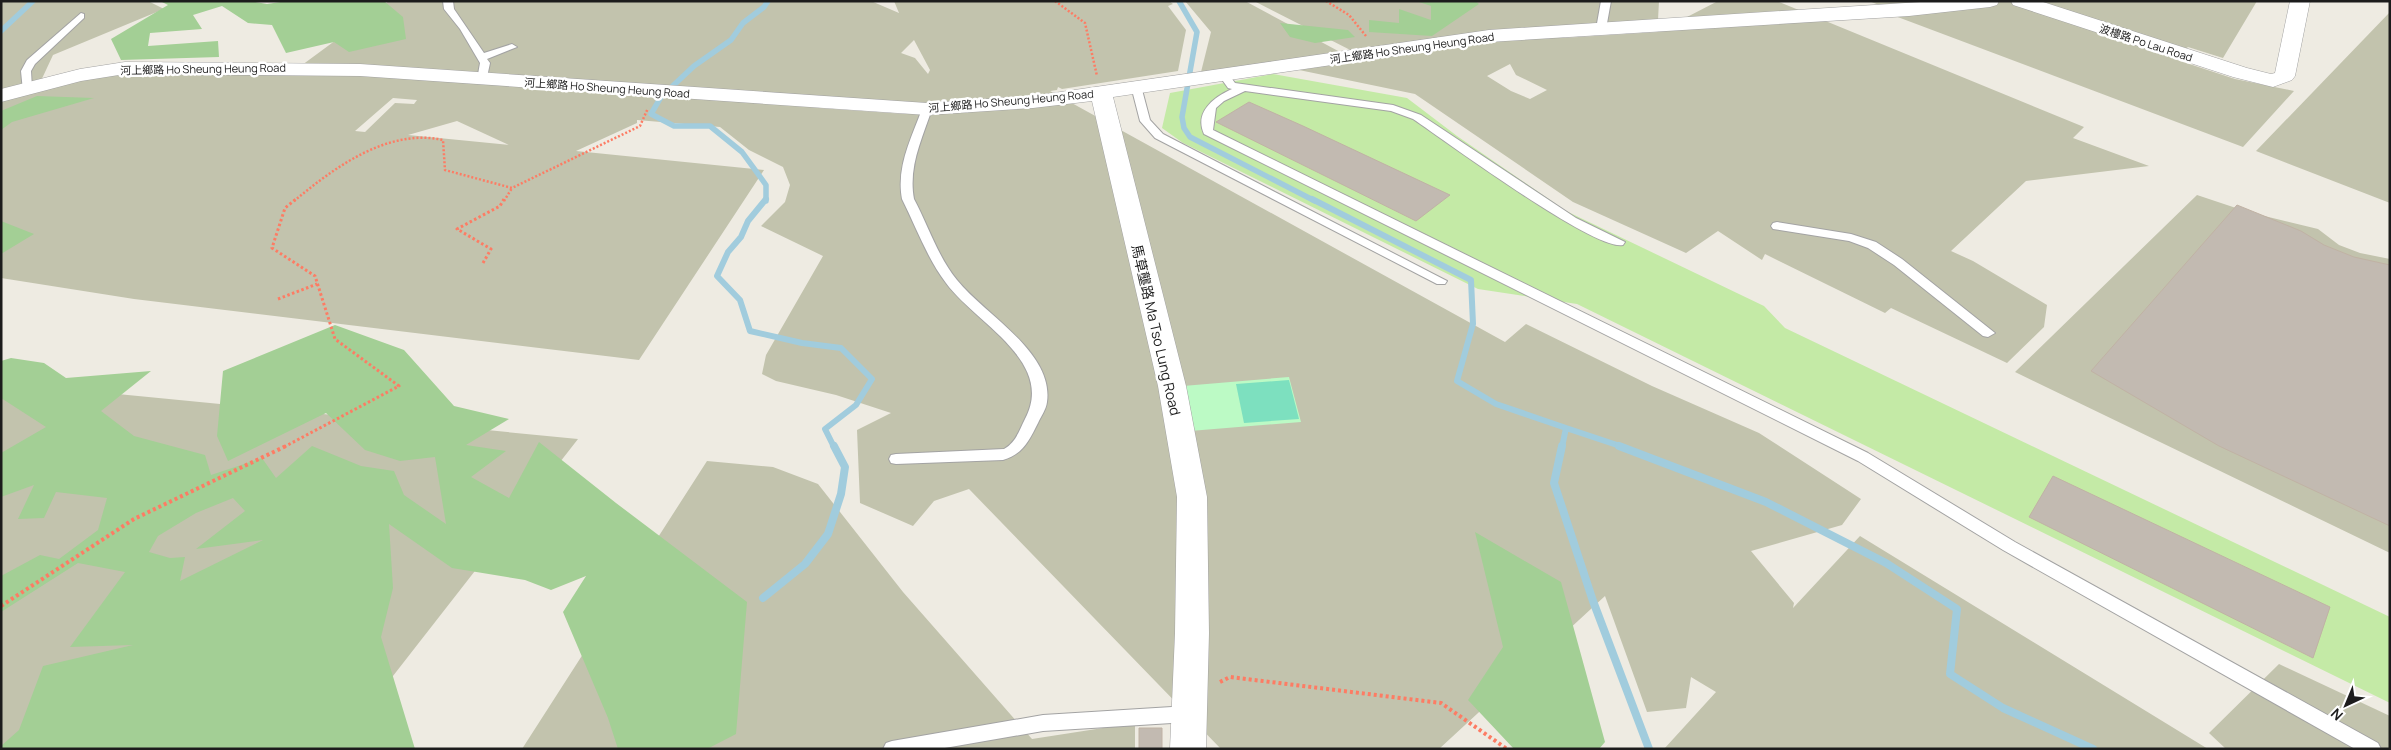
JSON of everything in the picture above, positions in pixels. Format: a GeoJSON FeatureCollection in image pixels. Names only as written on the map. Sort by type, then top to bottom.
{"type":"FeatureCollection","features":[{"type":"Feature","properties":{"kind":"street","name":"河上鄉路 Ho Sheung Heung Road"},"geometry":{"type":"LineString","coordinates":[[1,96],[80,75],[126,68],[312,68],[927,109],[1032,102],[1101,94],[1136,86],[1489,36],[1909,10],[1990,1]]}},
{"type":"Feature","properties":{"kind":"street","name":"波樓路 Po Lau Road"},"geometry":{"type":"LineString","coordinates":[[2020,1],[2240,73],[2273,81],[2285,76],[2300,1]]}},
{"type":"Feature","properties":{"kind":"street","name":"馬草壟路 Ma Tso Lung Road"},"geometry":{"type":"LineString","coordinates":[[1101,94],[1172,386],[1192,497],[1188,749]]}},
{"type":"Feature","properties":{"kind":"lane"},"geometry":{"type":"LineString","coordinates":[[448,1],[449,9],[485,63],[482,80]]}},
{"type":"Feature","properties":{"kind":"lane"},"geometry":{"type":"LineString","coordinates":[[1601,29],[1606,1]]}},
{"type":"Feature","properties":{"kind":"lane"},"geometry":{"type":"LineString","coordinates":[[27,89],[26,71],[30,62],[81,16]]}},
{"type":"Feature","properties":{"kind":"lane"},"geometry":{"type":"LineString","coordinates":[[482,57],[512,47]]}},
{"type":"Feature","properties":{"kind":"lane"},"geometry":{"type":"LineString","coordinates":[[1223,74],[1232,86],[1393,108],[1416,117],[1572,221],[1619,242]]}},
{"type":"Feature","properties":{"kind":"lane"},"geometry":{"type":"LineString","coordinates":[[1136,86],[1145,121],[1159,136],[1441,281]]}},
{"type":"Feature","properties":{"kind":"lane"},"geometry":{"type":"LineString","coordinates":[[1243,88],[1214,102],[1206,118],[1208,132],[1862,457],[2009,546],[2372,749]]}},
{"type":"Feature","properties":{"kind":"lane"},"geometry":{"type":"LineString","coordinates":[[896,459],[1003,455],[1012,452],[1020,446],[1040,403],[1040,386],[1035,371],[1025,355],[951,281],[908,199],[905,190],[906,171],[927,109]]}},
{"type":"Feature","properties":{"kind":"lane"},"geometry":{"type":"LineString","coordinates":[[1778,226],[1851,238],[1872,245],[1898,262],[1988,333]]}},
{"type":"Feature","properties":{"kind":"lane"},"geometry":{"type":"LineString","coordinates":[[892,749],[1043,723],[1189,706]]}},
{"type":"Feature","properties":{"kind":"path"},"geometry":{"type":"LineString","coordinates":[[1054,1],[1085,23],[1101,94]]}},
{"type":"Feature","properties":{"kind":"path"},"geometry":{"type":"LineString","coordinates":[[1326,1],[1340,8],[1356,20],[1377,53]]}},
{"type":"Feature","properties":{"kind":"path"},"geometry":{"type":"LineString","coordinates":[[483,263],[491,249],[457,229],[500,206],[512,188],[640,126],[656,92]]}},
{"type":"Feature","properties":{"kind":"path"},"geometry":{"type":"LineString","coordinates":[[1,606],[134,519],[300,439],[399,386],[335,339],[315,276],[272,248],[285,208],[325,175],[377,146],[425,136],[443,140],[445,170],[512,188]]}},
{"type":"Feature","properties":{"kind":"path"},"geometry":{"type":"LineString","coordinates":[[278,299],[317,284]]}},
{"type":"Feature","properties":{"kind":"path"},"geometry":{"type":"LineString","coordinates":[[1189,706],[1230,677],[1441,703],[1507,749]]}},
{"type":"Feature","properties":{"kind":"shaded area"},"geometry":{"type":"Polygon","coordinates":[[[1,1],[148,1],[164,9],[53,55],[39,85],[139,64],[298,68],[389,1],[871,1],[899,13],[894,1],[1169,1],[1173,4],[1168,6],[1186,30],[1178,71],[1062,89],[1058,87],[1057,90],[1050,91],[1505,342],[1526,324],[1652,386],[1759,433],[1861,499],[1842,525],[1751,551],[1794,603],[1793,608],[1860,536],[2208,749],[1664,749],[1716,692],[1691,677],[1686,708],[1647,712],[1605,596],[1439,749],[1221,749],[969,489],[934,501],[913,526],[860,503],[857,430],[891,413],[836,395],[776,381],[762,374],[766,355],[823,256],[761,226],[785,202],[790,185],[783,167],[749,150],[720,127],[637,120],[637,123],[576,151],[764,170],[639,360],[134,299],[1,278],[1,1]],[[914,40],[901,53],[915,58],[928,74],[930,70],[914,40]],[[393,98],[355,131],[365,132],[395,103],[414,104],[417,100],[393,98]],[[826,98],[819,108],[905,114],[911,104],[826,98]],[[457,121],[408,135],[509,145],[457,121]]]}},
{"type":"Feature","properties":{"kind":"shaded area"},"geometry":{"type":"Polygon","coordinates":[[[1185,1],[1245,1],[1340,52],[1201,72],[1211,32],[1185,1]]]}},
{"type":"Feature","properties":{"kind":"shaded area"},"geometry":{"type":"Polygon","coordinates":[[[1254,1],[1659,1],[1658,20],[1593,23],[1563,38],[1658,32],[1718,1],[1777,1],[2084,127],[2073,138],[2149,166],[2026,181],[1951,251],[1973,261],[2047,305],[2044,327],[2007,363],[1891,308],[1885,313],[1765,254],[1762,260],[1718,231],[1686,253],[1573,202],[1415,94],[1299,70],[1368,59],[1254,1]],[[1510,64],[1487,76],[1511,91],[1530,99],[1547,90],[1516,75],[1510,64]]]}},
{"type":"Feature","properties":{"kind":"shaded area"},"geometry":{"type":"Polygon","coordinates":[[[1869,1],[2257,1],[2223,58],[2188,47],[2174,59],[2235,79],[2294,91],[2243,147],[1895,16],[1904,15],[1869,1]]]}},
{"type":"Feature","properties":{"kind":"shaded area"},"geometry":{"type":"Polygon","coordinates":[[[2390,12],[2390,203],[2256,151],[2390,12]]]}},
{"type":"Feature","properties":{"kind":"shaded area"},"geometry":{"type":"Polygon","coordinates":[[[2197,195],[2248,212],[2318,229],[2339,245],[2360,253],[2390,259],[2390,553],[2015,372],[2197,195]]]}},
{"type":"Feature","properties":{"kind":"shaded area"},"geometry":{"type":"Polygon","coordinates":[[[1,380],[15,384],[578,439],[336,749],[1,749],[1,380]]]}},
{"type":"Feature","properties":{"kind":"shaded area"},"geometry":{"type":"Polygon","coordinates":[[[707,461],[773,467],[818,484],[903,592],[1032,739],[1135,723],[1135,749],[522,749],[707,461]]]}},
{"type":"Feature","properties":{"kind":"shaded area"},"geometry":{"type":"Polygon","coordinates":[[[2279,664],[2390,716],[2390,749],[2226,749],[2209,733],[2279,664]]]}},
{"type":"Feature","properties":{"kind":"green space"},"geometry":{"type":"Polygon","coordinates":[[[160,1],[249,1],[267,4],[287,1],[384,1],[403,17],[406,39],[349,52],[334,42],[286,53],[272,25],[248,23],[222,6],[193,15],[202,29],[150,33],[148,46],[218,41],[219,57],[121,60],[111,39],[168,5],[160,1]]]}},
{"type":"Feature","properties":{"kind":"green space"},"geometry":{"type":"Polygon","coordinates":[[[1416,1],[1475,1],[1479,4],[1432,36],[1369,32],[1369,20],[1399,23],[1399,9],[1431,20],[1431,6],[1416,1]]]}},
{"type":"Feature","properties":{"kind":"green space"},"geometry":{"type":"Polygon","coordinates":[[[1280,23],[1348,30],[1355,37],[1315,43],[1290,37],[1280,23]]]}},
{"type":"Feature","properties":{"kind":"green space"},"geometry":{"type":"Polygon","coordinates":[[[1273,74],[1407,98],[1457,136],[1566,211],[1764,306],[1785,328],[2390,617],[2390,703],[1577,304],[1478,289],[1183,143],[1162,128],[1170,93],[1273,74]]]}},
{"type":"Feature","properties":{"kind":"green space"},"geometry":{"type":"Polygon","coordinates":[[[37,96],[94,98],[12,122],[1,130],[1,111],[37,96]]]}},
{"type":"Feature","properties":{"kind":"green space"},"geometry":{"type":"Polygon","coordinates":[[[1,221],[34,234],[1,254],[1,221]]]}},
{"type":"Feature","properties":{"kind":"green space"},"geometry":{"type":"Polygon","coordinates":[[[335,325],[404,350],[454,406],[509,419],[466,445],[506,451],[471,477],[509,498],[539,442],[747,602],[736,734],[707,749],[618,749],[608,718],[563,612],[586,576],[551,590],[525,580],[452,568],[389,524],[393,588],[381,637],[415,749],[1,749],[1,746],[19,730],[43,666],[133,645],[70,647],[125,572],[78,563],[1,612],[1,576],[40,555],[59,559],[98,530],[107,498],[56,492],[44,518],[18,519],[34,485],[1,497],[1,453],[46,427],[1,398],[1,361],[11,358],[44,363],[66,378],[151,371],[101,411],[134,436],[205,455],[211,475],[262,458],[276,478],[312,446],[361,466],[394,471],[404,495],[446,524],[435,457],[400,461],[365,450],[326,413],[228,461],[217,436],[223,371],[335,325]],[[233,498],[196,513],[158,536],[149,552],[170,558],[185,557],[180,581],[263,540],[196,549],[245,511],[233,498]]]}},
{"type":"Feature","properties":{"kind":"green space"},"geometry":{"type":"Polygon","coordinates":[[[1289,377],[1301,422],[1190,431],[1183,386],[1289,377]]]}},
{"type":"Feature","properties":{"kind":"green space"},"geometry":{"type":"Polygon","coordinates":[[[1289,380],[1299,419],[1244,423],[1236,384],[1289,380]]]}},
{"type":"Feature","properties":{"kind":"green space"},"geometry":{"type":"Polygon","coordinates":[[[1475,532],[1561,582],[1605,742],[1599,749],[1514,749],[1468,700],[1503,647],[1475,532]]]}},
{"type":"Feature","properties":{"kind":"building"},"geometry":{"type":"Polygon","coordinates":[[[1249,102],[1450,195],[1416,221],[1216,122],[1249,102]]]}},
{"type":"Feature","properties":{"kind":"building"},"geometry":{"type":"Polygon","coordinates":[[[2237,205],[2301,231],[2324,245],[2354,257],[2390,265],[2390,526],[2219,446],[2091,371],[2237,205]]]}},
{"type":"Feature","properties":{"kind":"building"},"geometry":{"type":"Polygon","coordinates":[[[2053,476],[2330,607],[2313,658],[2029,517],[2053,476]]]}},
{"type":"Feature","properties":{"kind":"building"},"geometry":{"type":"Polygon","coordinates":[[[1139,728],[1162,728],[1162,749],[1139,749],[1139,728]]]}},
{"type":"Feature","properties":{"kind":"waterway"},"geometry":{"type":"LineString","coordinates":[[1,31],[33,1]]}},
{"type":"Feature","properties":{"kind":"waterway"},"geometry":{"type":"LineString","coordinates":[[766,199],[766,185],[742,152],[710,126],[674,126],[651,114],[661,97],[694,66],[731,40],[743,23],[764,7],[768,1]]}},
{"type":"Feature","properties":{"kind":"waterway"},"geometry":{"type":"LineString","coordinates":[[1179,1],[1197,32],[1182,117],[1184,128],[1190,137],[1315,201]]}},
{"type":"Feature","properties":{"kind":"waterway"},"geometry":{"type":"LineString","coordinates":[[766,199],[748,221],[741,237],[728,252],[717,276],[740,300],[750,331],[802,343],[841,348],[872,379],[856,405],[825,429],[834,447]]}},
{"type":"Feature","properties":{"kind":"waterway"},"geometry":{"type":"LineString","coordinates":[[1312,199],[1471,280],[1473,324],[1457,381],[1496,404],[1566,428]]}},
{"type":"Feature","properties":{"kind":"waterway"},"geometry":{"type":"LineString","coordinates":[[1562,447],[1566,428]]}},
{"type":"Feature","properties":{"kind":"waterway"},"geometry":{"type":"LineString","coordinates":[[1566,428],[1623,447]]}},
{"type":"Feature","properties":{"kind":"waterway"},"geometry":{"type":"LineString","coordinates":[[763,598],[805,564],[828,534],[841,494],[845,467],[834,446]]}},
{"type":"Feature","properties":{"kind":"waterway"},"geometry":{"type":"LineString","coordinates":[[1562,446],[1554,483],[1593,601],[1649,749]]}},
{"type":"Feature","properties":{"kind":"waterway"},"geometry":{"type":"LineString","coordinates":[[1619,446],[1766,502],[1886,563],[1957,609],[1950,674],[2003,708],[2093,749]]}}]}
